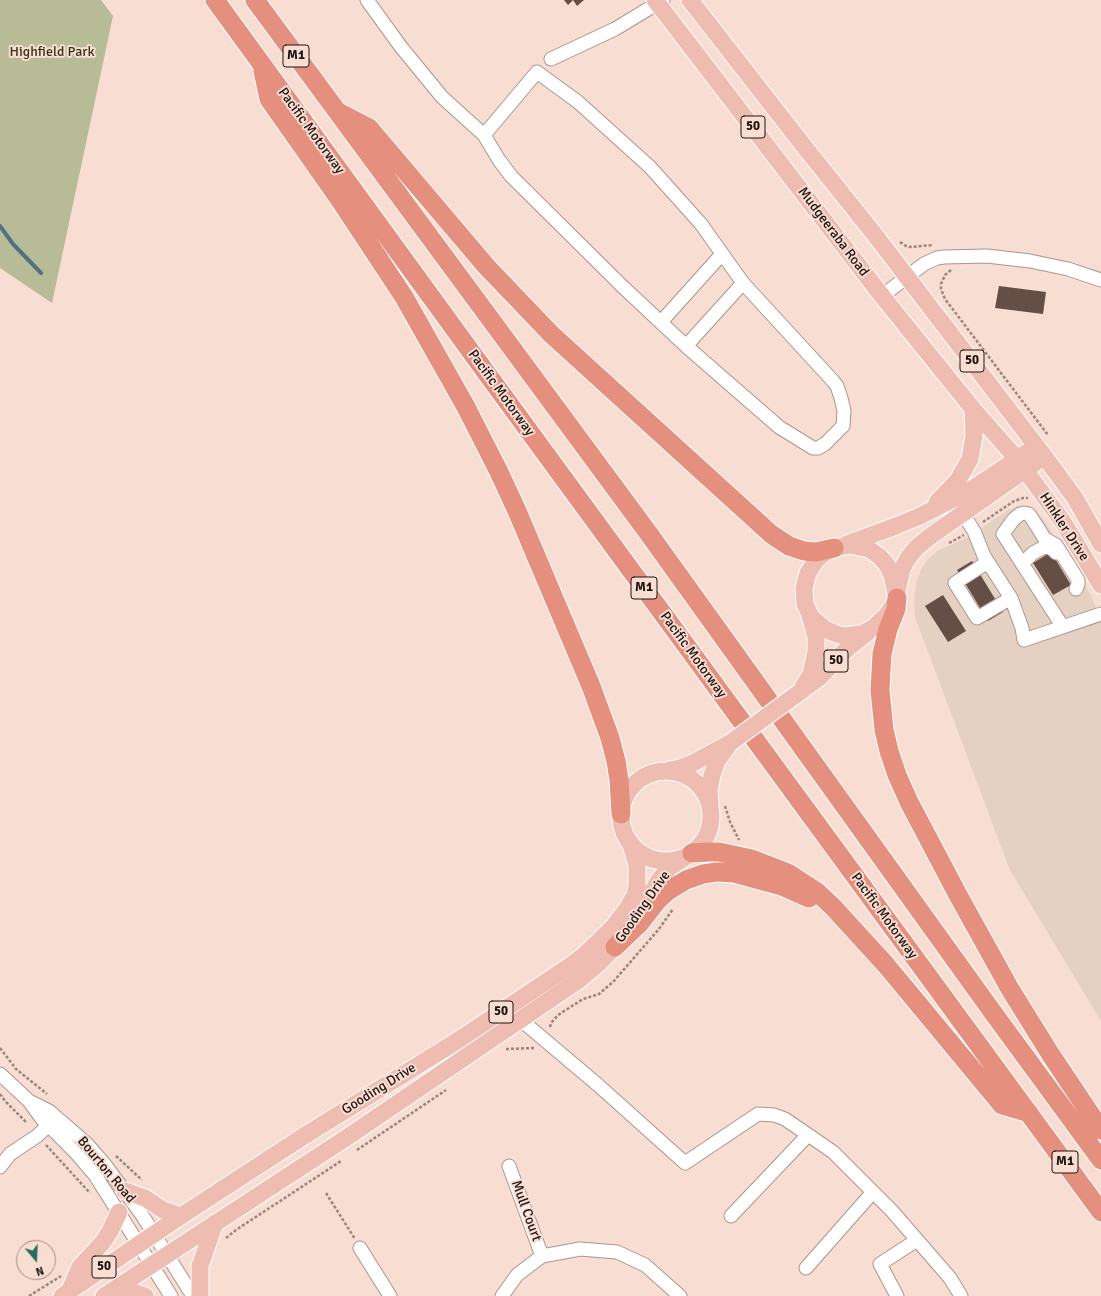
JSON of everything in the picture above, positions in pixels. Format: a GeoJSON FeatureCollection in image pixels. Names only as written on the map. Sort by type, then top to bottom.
{"type":"FeatureCollection","features":[{"type":"Feature","properties":{"kind":"highway","name":"Pacific Motorway"},"geometry":{"type":"LineString","coordinates":[[215,0],[1101,1212]]}},
{"type":"Feature","properties":{"kind":"highway","name":"M1"},"geometry":{"type":"LineString","coordinates":[[254,0],[654,541],[994,1014],[1101,1160]]}},
{"type":"Feature","properties":{"kind":"highway"},"geometry":{"type":"LineString","coordinates":[[260,62],[269,99],[340,200],[404,297],[466,407],[499,472],[591,686],[610,738],[616,760],[619,780],[621,814]]}},
{"type":"Feature","properties":{"kind":"highway"},"geometry":{"type":"LineString","coordinates":[[336,112],[369,128],[486,266],[551,334],[771,534],[789,546],[804,551],[816,552],[836,547]]}},
{"type":"Feature","properties":{"kind":"highway"},"geometry":{"type":"LineString","coordinates":[[897,596],[896,609],[888,629],[882,654],[880,690],[884,730],[897,775],[909,802],[1010,989],[1051,1055],[1101,1130]]}},
{"type":"Feature","properties":{"kind":"highway"},"geometry":{"type":"LineString","coordinates":[[689,855],[709,852],[737,855],[770,865],[817,892],[833,907],[886,965],[1002,1105],[1029,1113]]}},
{"type":"Feature","properties":{"kind":"highway"},"geometry":{"type":"LineString","coordinates":[[615,947],[640,923],[658,900],[674,886],[695,876],[717,872],[734,873],[756,878],[795,891],[826,909],[861,938]]}},
{"type":"Feature","properties":{"kind":"main road","name":"50"},"geometry":{"type":"LineString","coordinates":[[630,842],[623,828],[621,814],[626,796],[634,785],[646,776],[688,766],[730,744],[819,678],[848,648],[887,615],[897,596],[901,572],[910,555],[922,543],[963,514],[1043,446],[690,0]]}},
{"type":"Feature","properties":{"kind":"main road","name":"Mudgeeraba Road"},"geometry":{"type":"LineString","coordinates":[[659,1],[882,296],[973,409],[1021,465]]}},
{"type":"Feature","properties":{"kind":"main road","name":"50"},"geometry":{"type":"LineString","coordinates":[[925,513],[958,480],[969,463],[974,436],[973,409]]}},
{"type":"Feature","properties":{"kind":"main road","name":"Hinkler Drive"},"geometry":{"type":"LineString","coordinates":[[1043,446],[1101,544]]}},
{"type":"Feature","properties":{"kind":"main road","name":"50"},"geometry":{"type":"LineString","coordinates":[[796,695],[810,677],[816,652],[816,636],[804,598],[804,588],[808,572],[817,559],[836,547],[896,526],[925,513],[1021,465]]}},
{"type":"Feature","properties":{"kind":"main road","name":"Hinkler Drive"},"geometry":{"type":"LineString","coordinates":[[1021,465],[1063,522],[1101,584]]}},
{"type":"Feature","properties":{"kind":"main road"},"geometry":{"type":"LineString","coordinates":[[896,526],[950,511],[963,514]]}},
{"type":"Feature","properties":{"kind":"main road"},"geometry":{"type":"LineString","coordinates":[[836,547],[855,545],[869,549],[876,553],[883,560],[890,571],[897,596]]}},
{"type":"Feature","properties":{"kind":"main road"},"geometry":{"type":"LineString","coordinates":[[807,608],[818,624],[843,636],[857,635],[873,628]]}},
{"type":"Feature","properties":{"kind":"main road","name":"50"},"geometry":{"type":"LineString","coordinates":[[689,855],[701,846],[707,836],[717,804],[709,791],[712,775],[718,761],[730,744]]}},
{"type":"Feature","properties":{"kind":"main road"},"geometry":{"type":"LineString","coordinates":[[663,771],[678,772],[692,779],[717,804]]}},
{"type":"Feature","properties":{"kind":"main road"},"geometry":{"type":"LineString","coordinates":[[630,842],[641,853],[656,860],[676,861],[689,855]]}},
{"type":"Feature","properties":{"kind":"main road","name":"Gooding Drive"},"geometry":{"type":"LineString","coordinates":[[66,1293],[304,1136],[457,1041],[571,965],[592,948],[618,922],[630,904],[634,895],[637,880],[637,865],[630,842]]}},
{"type":"Feature","properties":{"kind":"main road","name":"Gooding Drive"},"geometry":{"type":"LineString","coordinates":[[111,1291],[353,1133],[579,980],[615,947],[636,918],[659,880],[670,868],[689,855]]}},
{"type":"Feature","properties":{"kind":"main road"},"geometry":{"type":"LineString","coordinates":[[125,1191],[145,1198],[163,1210],[181,1216]]}},
{"type":"Feature","properties":{"kind":"main road"},"geometry":{"type":"LineString","coordinates":[[66,1293],[80,1268],[103,1242],[119,1212]]}},
{"type":"Feature","properties":{"kind":"main road"},"geometry":{"type":"LineString","coordinates":[[200,1296],[200,1266],[215,1223]]}},
{"type":"Feature","properties":{"kind":"main road"},"geometry":{"type":"LineString","coordinates":[[111,1291],[145,1296]]}},
{"type":"Feature","properties":{"kind":"street"},"geometry":{"type":"LineString","coordinates":[[367,0],[401,47],[442,97],[484,135],[499,160],[511,176],[622,286],[686,346],[779,427],[813,448],[818,448],[825,444],[843,426],[844,411],[837,386],[743,283],[701,224],[650,167],[578,102],[537,72],[484,135]]}},
{"type":"Feature","properties":{"kind":"street"},"geometry":{"type":"LineString","coordinates":[[551,59],[615,29],[659,1]]}},
{"type":"Feature","properties":{"kind":"street"},"geometry":{"type":"LineString","coordinates":[[661,322],[722,254]]}},
{"type":"Feature","properties":{"kind":"street"},"geometry":{"type":"LineString","coordinates":[[882,296],[930,260],[944,257],[969,256],[1030,261],[1101,280]]}},
{"type":"Feature","properties":{"kind":"street"},"geometry":{"type":"LineString","coordinates":[[686,346],[743,283]]}},
{"type":"Feature","properties":{"kind":"street"},"geometry":{"type":"LineString","coordinates":[[1022,564],[1037,550],[1044,547],[1051,548],[1074,582],[1074,591],[1078,584],[1078,580],[1056,544],[1045,539],[1029,514],[1022,513],[1018,515],[1003,534],[1022,564],[1063,627]]}},
{"type":"Feature","properties":{"kind":"street"},"geometry":{"type":"LineString","coordinates":[[963,514],[973,529],[984,556],[1010,598],[1022,628],[1024,640],[1101,614]]}},
{"type":"Feature","properties":{"kind":"street"},"geometry":{"type":"LineString","coordinates":[[988,562],[955,583],[977,618],[1010,598]]}},
{"type":"Feature","properties":{"kind":"street"},"geometry":{"type":"LineString","coordinates":[[521,1020],[685,1163],[758,1114],[774,1115],[785,1119],[833,1152],[873,1192],[950,1278],[961,1296]]}},
{"type":"Feature","properties":{"kind":"street","name":"Bourton Road"},"geometry":{"type":"LineString","coordinates":[[0,1074],[29,1101],[49,1111],[53,1122],[103,1187],[171,1296]]}},
{"type":"Feature","properties":{"kind":"street"},"geometry":{"type":"LineString","coordinates":[[0,1167],[10,1154],[37,1136],[53,1122]]}},
{"type":"Feature","properties":{"kind":"street","name":"Bourton Road"},"geometry":{"type":"LineString","coordinates":[[53,1122],[87,1144],[125,1191],[193,1296]]}},
{"type":"Feature","properties":{"kind":"street"},"geometry":{"type":"LineString","coordinates":[[731,1216],[808,1135]]}},
{"type":"Feature","properties":{"kind":"street","name":"Mull Court"},"geometry":{"type":"LineString","coordinates":[[509,1166],[542,1256]]}},
{"type":"Feature","properties":{"kind":"street"},"geometry":{"type":"LineString","coordinates":[[806,1268],[873,1192]]}},
{"type":"Feature","properties":{"kind":"street"},"geometry":{"type":"LineString","coordinates":[[897,1296],[880,1264],[916,1240]]}},
{"type":"Feature","properties":{"kind":"street"},"geometry":{"type":"LineString","coordinates":[[360,1248],[390,1296]]}},
{"type":"Feature","properties":{"kind":"street"},"geometry":{"type":"LineString","coordinates":[[502,1296],[517,1275],[542,1256],[580,1249],[618,1252],[644,1265],[680,1296]]}},
{"type":"Feature","properties":{"kind":"path"},"geometry":{"type":"LineString","coordinates":[[949,266],[952,270]]}},
{"type":"Feature","properties":{"kind":"path"},"geometry":{"type":"LineString","coordinates":[[956,269],[944,276],[942,280],[941,290],[945,299],[1043,446]]}},
{"type":"Feature","properties":{"kind":"path"},"geometry":{"type":"LineString","coordinates":[[946,544],[963,536],[1014,501],[1023,498],[1031,499]]}},
{"type":"Feature","properties":{"kind":"path"},"geometry":{"type":"LineString","coordinates":[[717,804],[726,813],[737,836],[739,844]]}},
{"type":"Feature","properties":{"kind":"path"},"geometry":{"type":"LineString","coordinates":[[551,1031],[551,1023],[554,1018],[583,999],[599,994],[621,974],[659,930],[676,904]]}},
{"type":"Feature","properties":{"kind":"path"},"geometry":{"type":"LineString","coordinates":[[504,1049],[538,1047]]}},
{"type":"Feature","properties":{"kind":"path"},"geometry":{"type":"LineString","coordinates":[[356,1151],[414,1113],[452,1085]]}},
{"type":"Feature","properties":{"kind":"path"},"geometry":{"type":"LineString","coordinates":[[0,1094],[5,1101],[28,1123],[37,1136],[90,1193]]}},
{"type":"Feature","properties":{"kind":"path"},"geometry":{"type":"LineString","coordinates":[[224,1241],[236,1230],[344,1159]]}},
{"type":"Feature","properties":{"kind":"path"},"geometry":{"type":"LineString","coordinates":[[326,1193],[360,1248]]}},
{"type":"Feature","properties":{"kind":"shaded area"},"geometry":{"type":"Polygon","coordinates":[[[1019,506],[1036,511],[1044,520],[1088,590],[1101,618],[1101,1021],[1010,870],[915,617],[914,602],[916,583],[927,560],[937,551],[966,538],[1008,510],[1019,506]]]}},
{"type":"Feature","properties":{"kind":"green space","name":"Highfield Park"},"geometry":{"type":"Polygon","coordinates":[[[0,0],[101,0],[113,16],[52,303],[0,268],[0,0]]]}},
{"type":"Feature","properties":{"kind":"building"},"geometry":{"type":"Polygon","coordinates":[[[564,0],[573,0],[568,5],[564,0]]]}},
{"type":"Feature","properties":{"kind":"building"},"geometry":{"type":"Polygon","coordinates":[[[573,0],[584,0],[577,6],[573,0]]]}},
{"type":"Feature","properties":{"kind":"building"},"geometry":{"type":"Polygon","coordinates":[[[999,286],[1046,292],[1043,314],[995,308],[999,286]]]}},
{"type":"Feature","properties":{"kind":"building"},"geometry":{"type":"Polygon","coordinates":[[[1051,552],[1071,585],[1053,595],[1033,563],[1051,552]]]}},
{"type":"Feature","properties":{"kind":"building"},"geometry":{"type":"Polygon","coordinates":[[[972,561],[1003,612],[988,621],[957,570],[972,561]]]}},
{"type":"Feature","properties":{"kind":"building"},"geometry":{"type":"Polygon","coordinates":[[[943,595],[966,631],[948,642],[925,606],[943,595]]]}},
{"type":"Feature","properties":{"kind":"waterway"},"geometry":{"type":"LineString","coordinates":[[0,226],[13,244],[41,273]]}}]}
